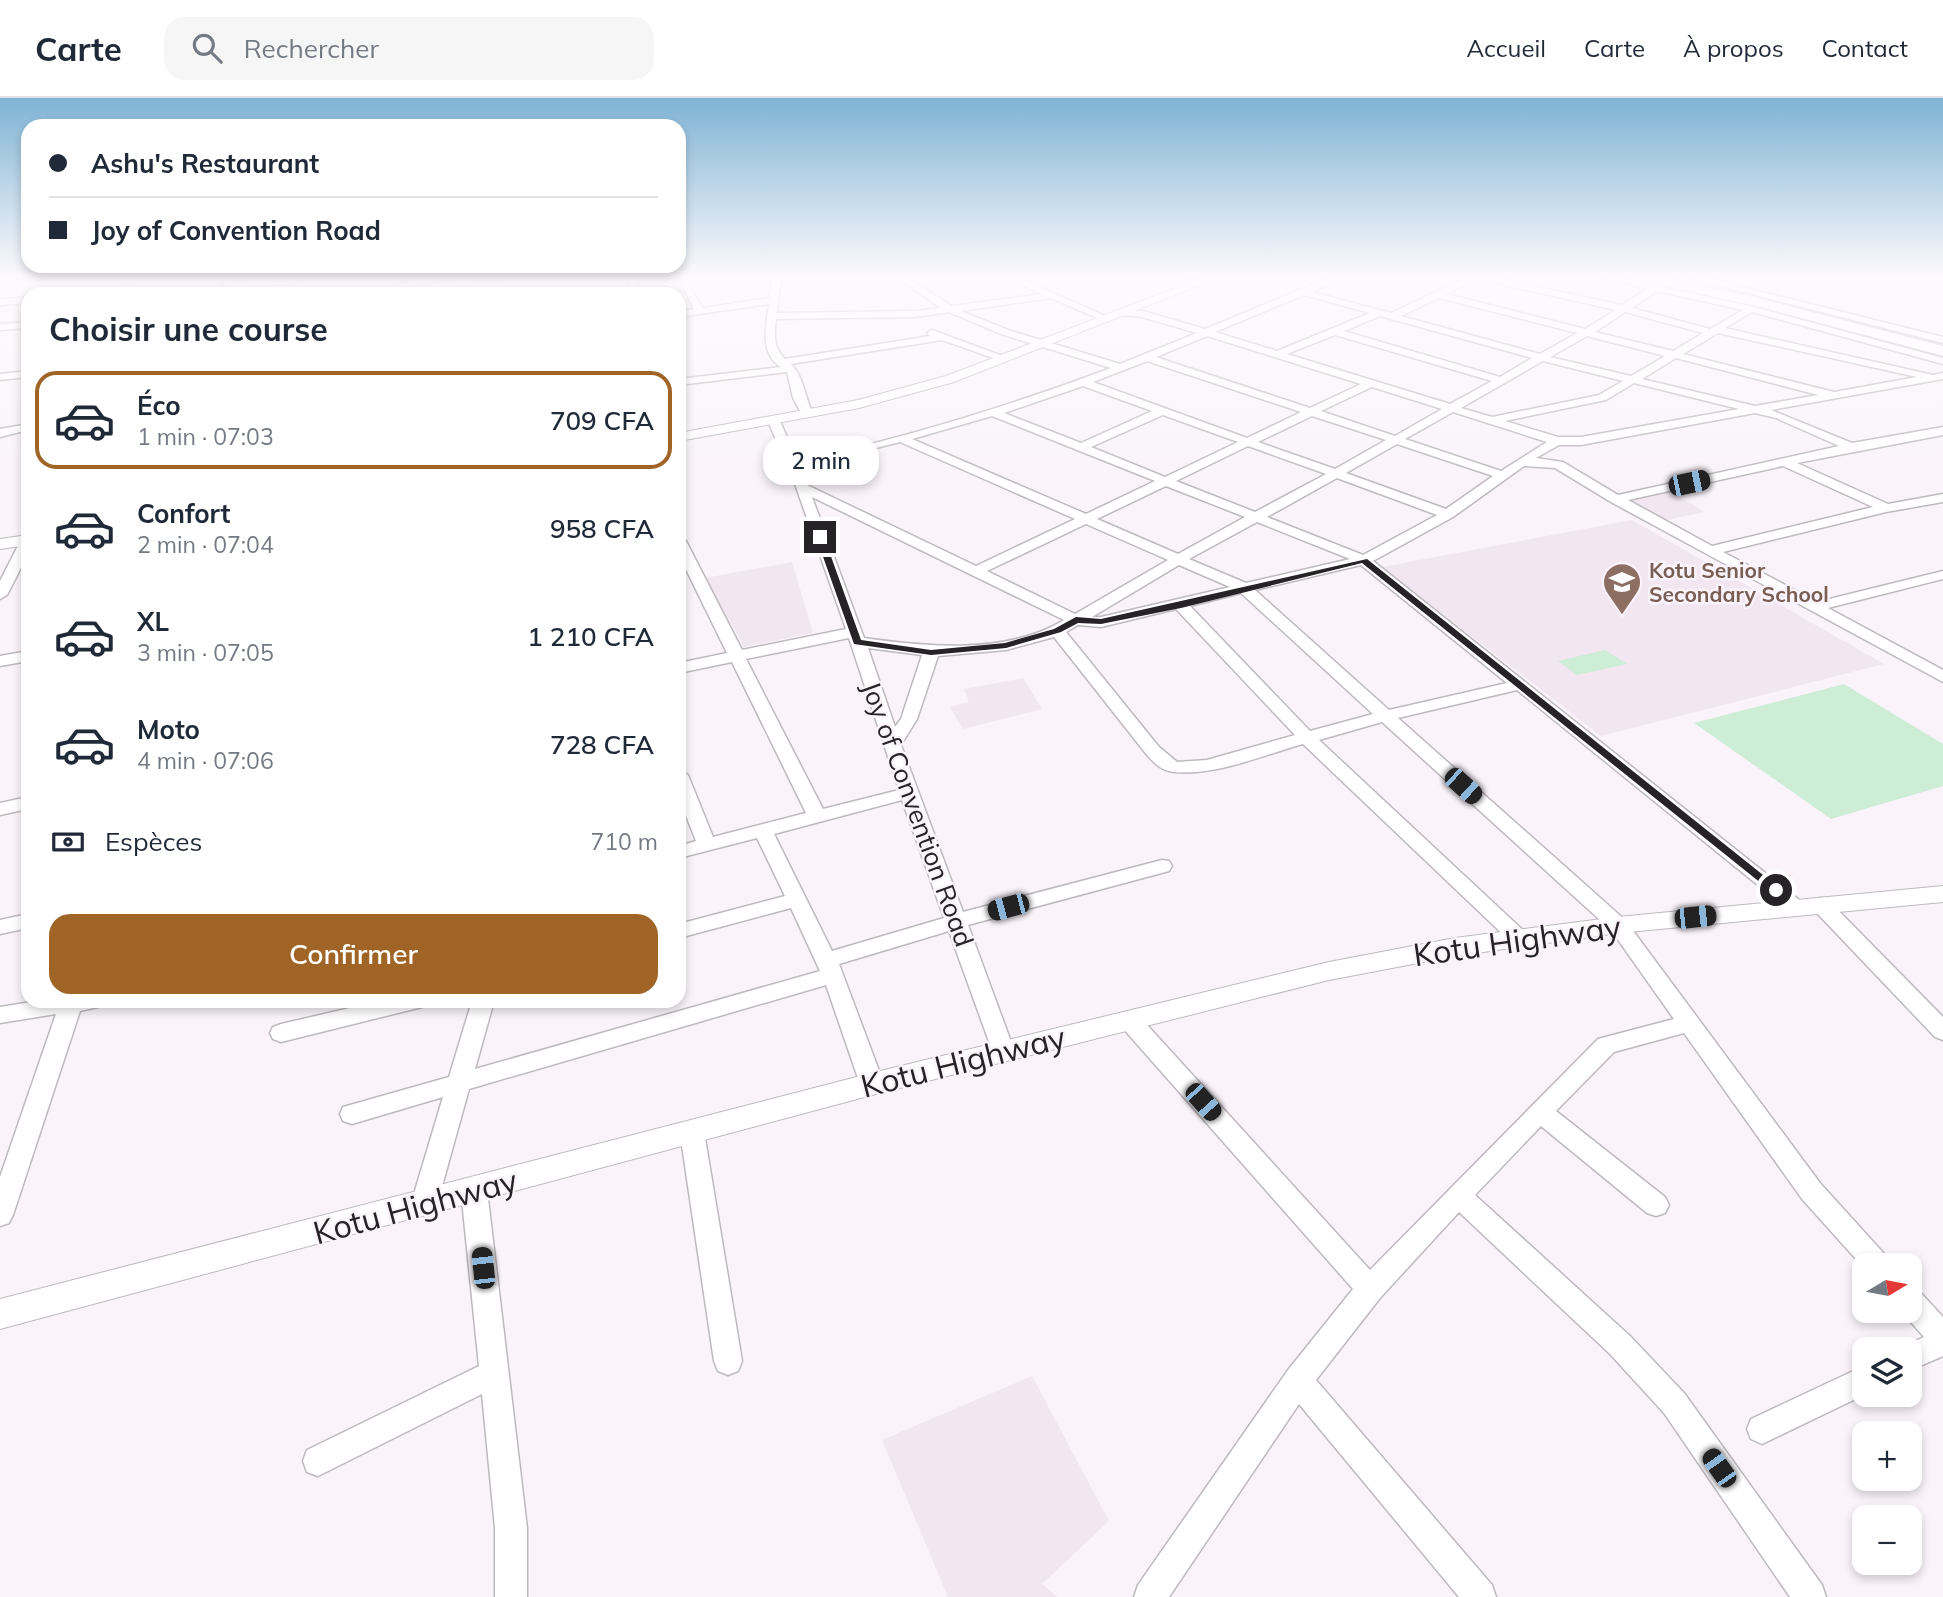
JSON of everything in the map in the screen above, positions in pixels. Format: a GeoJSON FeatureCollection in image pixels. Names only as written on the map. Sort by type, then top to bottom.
{"type":"FeatureCollection","features":[{"type":"Feature","properties":{"kind":"street"},"geometry":{"type":"LineString","coordinates":[[771,346],[773,353],[794,373],[799,398],[807,414]]}},
{"type":"Feature","properties":{"kind":"street"},"geometry":{"type":"LineString","coordinates":[[686,381],[893,346]]}},
{"type":"Feature","properties":{"kind":"street"},"geometry":{"type":"LineString","coordinates":[[967,346],[1003,358]]}},
{"type":"Feature","properties":{"kind":"street"},"geometry":{"type":"LineString","coordinates":[[686,434],[741,426],[779,430],[807,414],[915,389],[1035,346]]}},
{"type":"Feature","properties":{"kind":"street"},"geometry":{"type":"LineString","coordinates":[[1047,346],[1121,368]]}},
{"type":"Feature","properties":{"kind":"street"},"geometry":{"type":"LineString","coordinates":[[793,465],[994,413],[1084,383],[1172,346]]}},
{"type":"Feature","properties":{"kind":"street"},"geometry":{"type":"LineString","coordinates":[[1248,346],[1558,441],[1581,441],[1941,379]]}},
{"type":"Feature","properties":{"kind":"street"},"geometry":{"type":"LineString","coordinates":[[1277,355],[1298,346]]}},
{"type":"Feature","properties":{"kind":"street"},"geometry":{"type":"LineString","coordinates":[[1385,346],[1500,380]]}},
{"type":"Feature","properties":{"kind":"street"},"geometry":{"type":"LineString","coordinates":[[1502,346],[1780,416],[1851,447]]}},
{"type":"Feature","properties":{"kind":"street"},"geometry":{"type":"LineString","coordinates":[[686,666],[735,655],[856,637],[931,652],[1006,645],[1058,631],[1177,560],[1337,474],[1562,346]]}},
{"type":"Feature","properties":{"kind":"street"},"geometry":{"type":"LineString","coordinates":[[1638,346],[1839,397]]}},
{"type":"Feature","properties":{"kind":"street"},"geometry":{"type":"LineString","coordinates":[[1493,420],[1602,398],[1688,346]]}},
{"type":"Feature","properties":{"kind":"street"},"geometry":{"type":"LineString","coordinates":[[1811,346],[1941,379]]}},
{"type":"Feature","properties":{"kind":"street"},"geometry":{"type":"LineString","coordinates":[[1889,346],[1943,361]]}},
{"type":"Feature","properties":{"kind":"street"},"geometry":{"type":"LineString","coordinates":[[1144,358],[1502,475]]}},
{"type":"Feature","properties":{"kind":"street"},"geometry":{"type":"LineString","coordinates":[[0,380],[21,376]]}},
{"type":"Feature","properties":{"kind":"street"},"geometry":{"type":"LineString","coordinates":[[1084,383],[1250,440],[1448,514]]}},
{"type":"Feature","properties":{"kind":"street"},"geometry":{"type":"LineString","coordinates":[[976,571],[1370,383]]}},
{"type":"Feature","properties":{"kind":"street"},"geometry":{"type":"LineString","coordinates":[[1080,448],[1163,411]]}},
{"type":"Feature","properties":{"kind":"street"},"geometry":{"type":"LineString","coordinates":[[994,413],[1364,560],[1518,685],[1809,906],[1943,1031]]}},
{"type":"Feature","properties":{"kind":"street"},"geometry":{"type":"LineString","coordinates":[[0,433],[21,428]]}},
{"type":"Feature","properties":{"kind":"street","name":"Joy of Convention Road"},"geometry":{"type":"LineString","coordinates":[[779,430],[802,487],[1003,1051]]}},
{"type":"Feature","properties":{"kind":"street"},"geometry":{"type":"LineString","coordinates":[[1616,499],[1851,447],[1943,431]]}},
{"type":"Feature","properties":{"kind":"street"},"geometry":{"type":"LineString","coordinates":[[901,438],[1244,588],[1618,925],[1811,1191],[1867,1253]]}},
{"type":"Feature","properties":{"kind":"street"},"geometry":{"type":"LineString","coordinates":[[802,487],[1076,620],[1101,622],[1364,560],[1448,514],[1502,475],[1558,441]]}},
{"type":"Feature","properties":{"kind":"street"},"geometry":{"type":"LineString","coordinates":[[1539,452],[1616,499],[1939,671]]}},
{"type":"Feature","properties":{"kind":"street"},"geometry":{"type":"LineString","coordinates":[[1521,463],[1544,461],[1559,465]]}},
{"type":"Feature","properties":{"kind":"street"},"geometry":{"type":"LineString","coordinates":[[1786,462],[1886,508]]}},
{"type":"Feature","properties":{"kind":"street"},"geometry":{"type":"LineString","coordinates":[[1712,550],[1886,508],[1943,498]]}},
{"type":"Feature","properties":{"kind":"street"},"geometry":{"type":"LineString","coordinates":[[0,544],[21,541]]}},
{"type":"Feature","properties":{"kind":"street"},"geometry":{"type":"LineString","coordinates":[[0,595],[21,554]]}},
{"type":"Feature","properties":{"kind":"street"},"geometry":{"type":"LineString","coordinates":[[686,555],[817,817]]}},
{"type":"Feature","properties":{"kind":"street"},"geometry":{"type":"LineString","coordinates":[[1815,607],[1943,575]]}},
{"type":"Feature","properties":{"kind":"street"},"geometry":{"type":"LineString","coordinates":[[1181,605],[1307,738],[1519,937]]}},
{"type":"Feature","properties":{"kind":"street"},"geometry":{"type":"LineString","coordinates":[[1058,631],[1153,751],[1163,762],[1174,767],[1219,762],[1384,716],[1518,685]]}},
{"type":"Feature","properties":{"kind":"street"},"geometry":{"type":"LineString","coordinates":[[893,744],[909,719],[931,652]]}},
{"type":"Feature","properties":{"kind":"street"},"geometry":{"type":"LineString","coordinates":[[0,661],[21,657]]}},
{"type":"Feature","properties":{"kind":"street"},"geometry":{"type":"LineString","coordinates":[[686,793],[707,845]]}},
{"type":"Feature","properties":{"kind":"street"},"geometry":{"type":"LineString","coordinates":[[686,850],[909,793]]}},
{"type":"Feature","properties":{"kind":"street"},"geometry":{"type":"LineString","coordinates":[[0,809],[21,804]]}},
{"type":"Feature","properties":{"kind":"street"},"geometry":{"type":"LineString","coordinates":[[763,830],[829,968],[872,1084]]}},
{"type":"Feature","properties":{"kind":"street"},"geometry":{"type":"LineString","coordinates":[[352,1114],[458,1084],[829,968],[957,921],[1162,866]]}},
{"type":"Feature","properties":{"kind":"street","name":"Kotu Highway"},"geometry":{"type":"LineString","coordinates":[[0,1314],[872,1084],[1329,971],[1519,937],[1943,894]]}},
{"type":"Feature","properties":{"kind":"street"},"geometry":{"type":"LineString","coordinates":[[686,929],[796,900]]}},
{"type":"Feature","properties":{"kind":"street"},"geometry":{"type":"LineString","coordinates":[[0,927],[21,922]]}},
{"type":"Feature","properties":{"kind":"street"},"geometry":{"type":"LineString","coordinates":[[0,1015],[45,1008]]}},
{"type":"Feature","properties":{"kind":"street"},"geometry":{"type":"LineString","coordinates":[[0,1215],[75,1008]]}},
{"type":"Feature","properties":{"kind":"street"},"geometry":{"type":"LineString","coordinates":[[281,1033],[385,1008]]}},
{"type":"Feature","properties":{"kind":"street"},"geometry":{"type":"LineString","coordinates":[[424,1203],[481,1008]]}},
{"type":"Feature","properties":{"kind":"street"},"geometry":{"type":"LineString","coordinates":[[1129,1020],[1370,1289]]}},
{"type":"Feature","properties":{"kind":"street"},"geometry":{"type":"LineString","coordinates":[[1153,1596],[1298,1380],[1370,1289],[1458,1195],[1606,1045],[1691,1023]]}},
{"type":"Feature","properties":{"kind":"street"},"geometry":{"type":"LineString","coordinates":[[1540,1111],[1656,1205]]}},
{"type":"Feature","properties":{"kind":"street"},"geometry":{"type":"LineString","coordinates":[[692,1132],[728,1361]]}},
{"type":"Feature","properties":{"kind":"street"},"geometry":{"type":"LineString","coordinates":[[474,1190],[511,1528],[511,1597]]}},
{"type":"Feature","properties":{"kind":"street"},"geometry":{"type":"LineString","coordinates":[[1458,1195],[1620,1345],[1674,1403],[1810,1597]]}},
{"type":"Feature","properties":{"kind":"street"},"geometry":{"type":"LineString","coordinates":[[1922,1315],[1943,1339],[1922,1351]]}},
{"type":"Feature","properties":{"kind":"street"},"geometry":{"type":"LineString","coordinates":[[318,1461],[494,1373]]}},
{"type":"Feature","properties":{"kind":"street"},"geometry":{"type":"LineString","coordinates":[[1298,1380],[1480,1597]]}},
{"type":"Feature","properties":{"kind":"street"},"geometry":{"type":"LineString","coordinates":[[1762,1429],[1852,1386]]}},
{"type":"Feature","properties":{"kind":"shaded area"},"geometry":{"type":"Polygon","coordinates":[[[1668,492],[1705,512],[1666,520],[1630,500],[1668,492]]]}},
{"type":"Feature","properties":{"kind":"shaded area","name":"Kotu Senior Secondary School"},"geometry":{"type":"Polygon","coordinates":[[[1632,520],[1884,664],[1601,736],[1382,567],[1632,520]]]}},
{"type":"Feature","properties":{"kind":"shaded area"},"geometry":{"type":"Polygon","coordinates":[[[792,562],[813,633],[744,647],[705,578],[792,562]]]}},
{"type":"Feature","properties":{"kind":"shaded area"},"geometry":{"type":"Polygon","coordinates":[[[1023,678],[1042,709],[963,729],[950,707],[969,702],[964,689],[1023,678]]]}},
{"type":"Feature","properties":{"kind":"shaded area"},"geometry":{"type":"Polygon","coordinates":[[[1032,1376],[1109,1521],[1042,1584],[1057,1597],[948,1597],[882,1440],[1032,1376]]]}},
{"type":"Feature","properties":{"kind":"green space"},"geometry":{"type":"Polygon","coordinates":[[[1605,650],[1627,664],[1577,675],[1558,661],[1605,650]]]}},
{"type":"Feature","properties":{"kind":"green space"},"geometry":{"type":"Polygon","coordinates":[[[1844,684],[1943,744],[1943,786],[1831,819],[1694,723],[1844,684]]]}},
{"type":"Feature","properties":{"kind":"place","name":"Kotu Senior Secondary School"},"geometry":{"type":"Point","coordinates":[1622,616]}},
{"type":"Feature","properties":{"kind":"route"},"geometry":{"type":"LineString","coordinates":[[820,537],[857,642],[931,652],[1006,645],[1058,631],[1076,620],[1101,622],[1364,560],[1776,890]]}}]}
